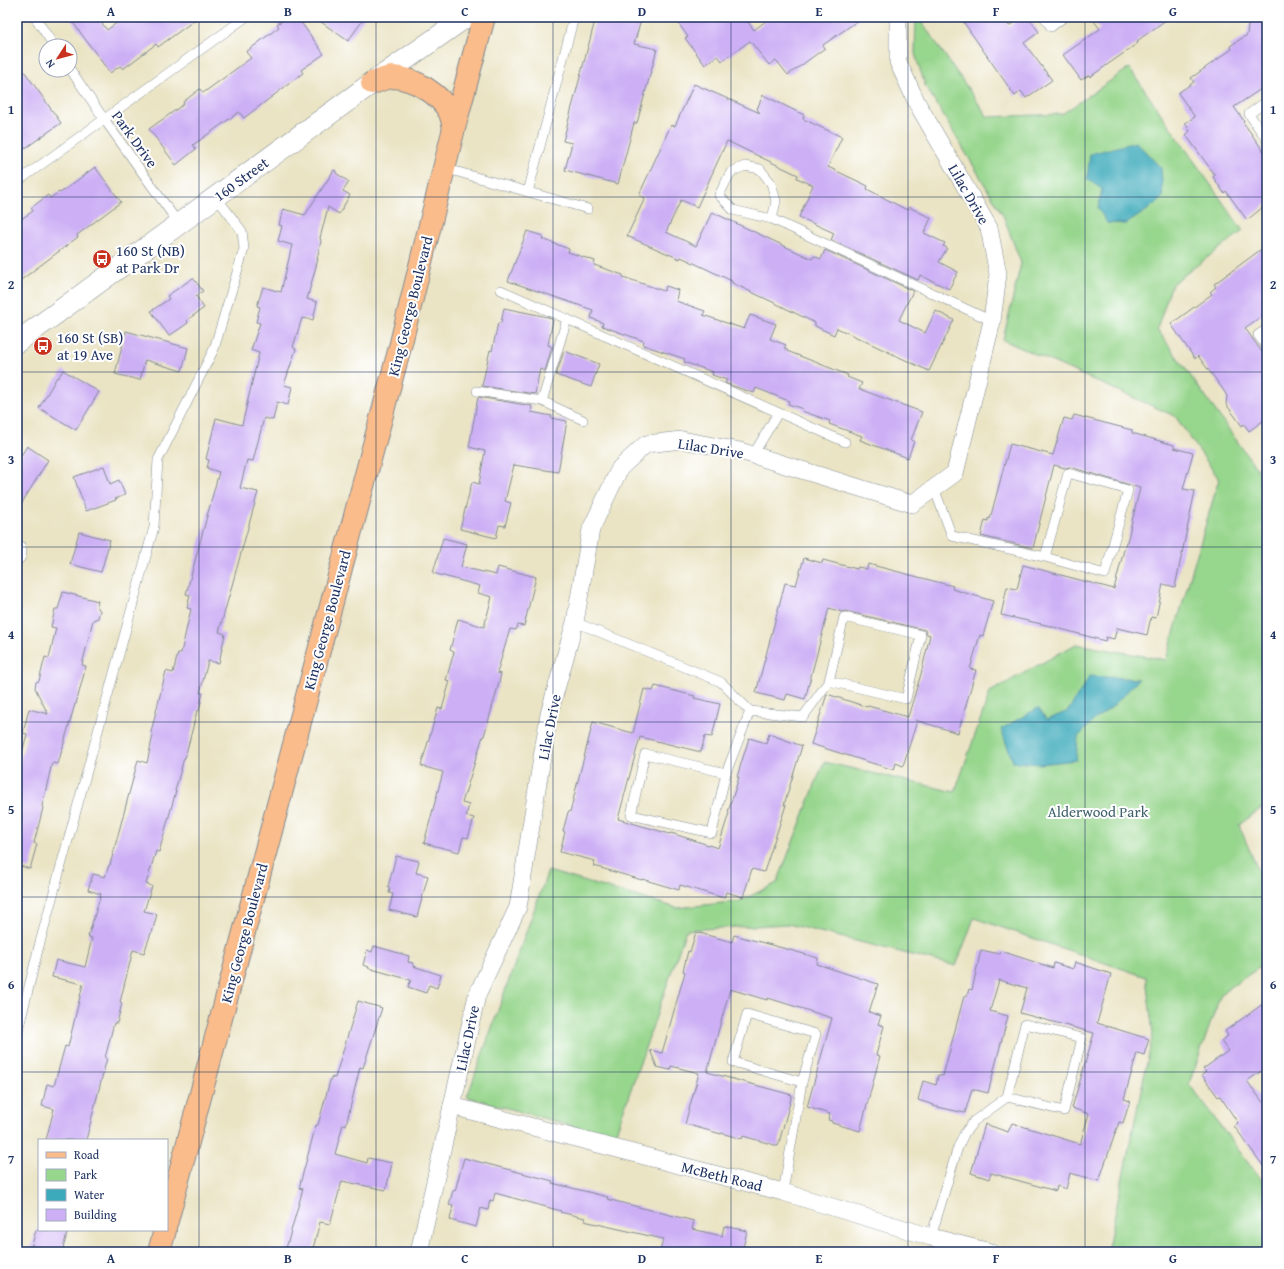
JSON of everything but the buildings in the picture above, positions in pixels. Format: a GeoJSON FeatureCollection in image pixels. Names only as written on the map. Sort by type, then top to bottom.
{"type":"FeatureCollection","features":[{"type":"Feature","properties":{"kind":"main road","name":"King George Boulevard"},"geometry":{"type":"LineString","coordinates":[[168,1217],[398,354],[454,128],[484,17]]}},
{"type":"Feature","properties":{"kind":"main road"},"geometry":{"type":"LineString","coordinates":[[372,83],[392,77],[408,80],[427,90],[439,99],[450,113],[454,128]]}},
{"type":"Feature","properties":{"kind":"main road"},"geometry":{"type":"LineString","coordinates":[[159,1252],[165,1231]]}},
{"type":"Feature","properties":{"kind":"street","name":"160 Street"},"geometry":{"type":"LineString","coordinates":[[17,342],[372,83],[466,17]]}},
{"type":"Feature","properties":{"kind":"street","name":"Lilac Drive"},"geometry":{"type":"LineString","coordinates":[[419,1252],[477,995],[518,907],[549,714],[575,622],[591,529],[620,468],[646,444],[682,440],[740,451],[912,504],[955,473],[992,321],[998,274],[989,228],[916,103],[898,62],[898,17]]}},
{"type":"Feature","properties":{"kind":"street"},"geometry":{"type":"LineString","coordinates":[[17,548],[17,556]]}},
{"type":"Feature","properties":{"kind":"street","name":"McBeth Road"},"geometry":{"type":"LineString","coordinates":[[452,1106],[783,1192],[931,1237],[990,1252]]}},
{"type":"Feature","properties":{"kind":"lane"},"geometry":{"type":"LineString","coordinates":[[35,17],[49,38]]}},
{"type":"Feature","properties":{"kind":"lane"},"geometry":{"type":"LineString","coordinates":[[17,182],[246,17]]}},
{"type":"Feature","properties":{"kind":"lane"},"geometry":{"type":"LineString","coordinates":[[528,192],[574,17]]}},
{"type":"Feature","properties":{"kind":"lane"},"geometry":{"type":"LineString","coordinates":[[1044,17],[1051,27],[1064,17]]}},
{"type":"Feature","properties":{"kind":"lane","name":"Park Drive"},"geometry":{"type":"LineString","coordinates":[[76,78],[179,224]]}},
{"type":"Feature","properties":{"kind":"lane"},"geometry":{"type":"LineString","coordinates":[[1267,101],[1249,114],[1267,140]]}},
{"type":"Feature","properties":{"kind":"lane"},"geometry":{"type":"LineString","coordinates":[[772,219],[776,201],[771,183],[760,169],[745,166],[731,172],[719,195],[733,210],[772,219],[992,321]]}},
{"type":"Feature","properties":{"kind":"lane"},"geometry":{"type":"LineString","coordinates":[[444,168],[588,209]]}},
{"type":"Feature","properties":{"kind":"lane"},"geometry":{"type":"LineString","coordinates":[[17,1035],[39,946],[154,527],[158,460],[214,349],[244,249],[242,231],[216,197]]}},
{"type":"Feature","properties":{"kind":"lane"},"geometry":{"type":"LineString","coordinates":[[501,290],[845,442]]}},
{"type":"Feature","properties":{"kind":"lane"},"geometry":{"type":"LineString","coordinates":[[542,401],[567,319]]}},
{"type":"Feature","properties":{"kind":"lane"},"geometry":{"type":"LineString","coordinates":[[1267,329],[1258,335],[1267,347]]}},
{"type":"Feature","properties":{"kind":"lane"},"geometry":{"type":"LineString","coordinates":[[477,391],[542,401],[583,420]]}},
{"type":"Feature","properties":{"kind":"lane"},"geometry":{"type":"LineString","coordinates":[[753,455],[778,413]]}},
{"type":"Feature","properties":{"kind":"lane"},"geometry":{"type":"LineString","coordinates":[[934,488],[952,536],[1105,574],[1128,490],[1068,473],[1045,558]]}},
{"type":"Feature","properties":{"kind":"lane"},"geometry":{"type":"LineString","coordinates":[[575,622],[721,682],[750,711],[803,717],[829,681],[844,617],[921,636],[906,699],[829,681]]}},
{"type":"Feature","properties":{"kind":"lane"},"geometry":{"type":"LineString","coordinates":[[726,773],[645,754],[631,814],[712,834],[726,773],[750,711]]}},
{"type":"Feature","properties":{"kind":"lane"},"geometry":{"type":"LineString","coordinates":[[783,1192],[802,1082],[816,1034],[747,1014],[733,1062],[802,1082]]}},
{"type":"Feature","properties":{"kind":"lane"},"geometry":{"type":"LineString","coordinates":[[931,1237],[958,1147],[964,1134],[974,1121],[1008,1097],[1025,1024],[1082,1038],[1064,1111],[1008,1097]]}},
{"type":"Feature","properties":{"kind":"green space","name":"Alderwood Park"},"geometry":{"type":"Polygon","coordinates":[[[916,17],[918,17],[988,117],[1062,114],[1129,68],[1243,231],[1172,284],[1157,329],[1267,483],[1267,804],[1239,825],[1267,892],[1267,962],[1221,994],[1189,1084],[1267,1188],[1267,1252],[1107,1252],[1153,1034],[1146,977],[974,918],[956,966],[788,924],[686,930],[614,1138],[467,1097],[548,871],[677,908],[740,901],[777,883],[824,762],[955,792],[990,692],[1076,644],[1166,660],[1219,479],[1175,416],[1003,340],[1021,263],[1003,215],[925,85],[915,54],[916,17]]]}},
{"type":"Feature","properties":{"kind":"water"},"geometry":{"type":"Polygon","coordinates":[[[1136,142],[1161,168],[1163,197],[1146,211],[1126,224],[1107,223],[1098,208],[1102,189],[1087,179],[1090,154],[1136,142]]]}},
{"type":"Feature","properties":{"kind":"water"},"geometry":{"type":"Polygon","coordinates":[[[1090,676],[1139,679],[1112,707],[1094,720],[1078,737],[1076,760],[1040,764],[1013,762],[1001,729],[1038,708],[1047,720],[1068,711],[1090,676]]]}},
{"type":"Feature","properties":{"kind":"place","name":"160 St (NB) at Park Dr"},"geometry":{"type":"Point","coordinates":[102,259]}},
{"type":"Feature","properties":{"kind":"place","name":"160 St (SB) at 19 Ave"},"geometry":{"type":"Point","coordinates":[43,346]}}]}
